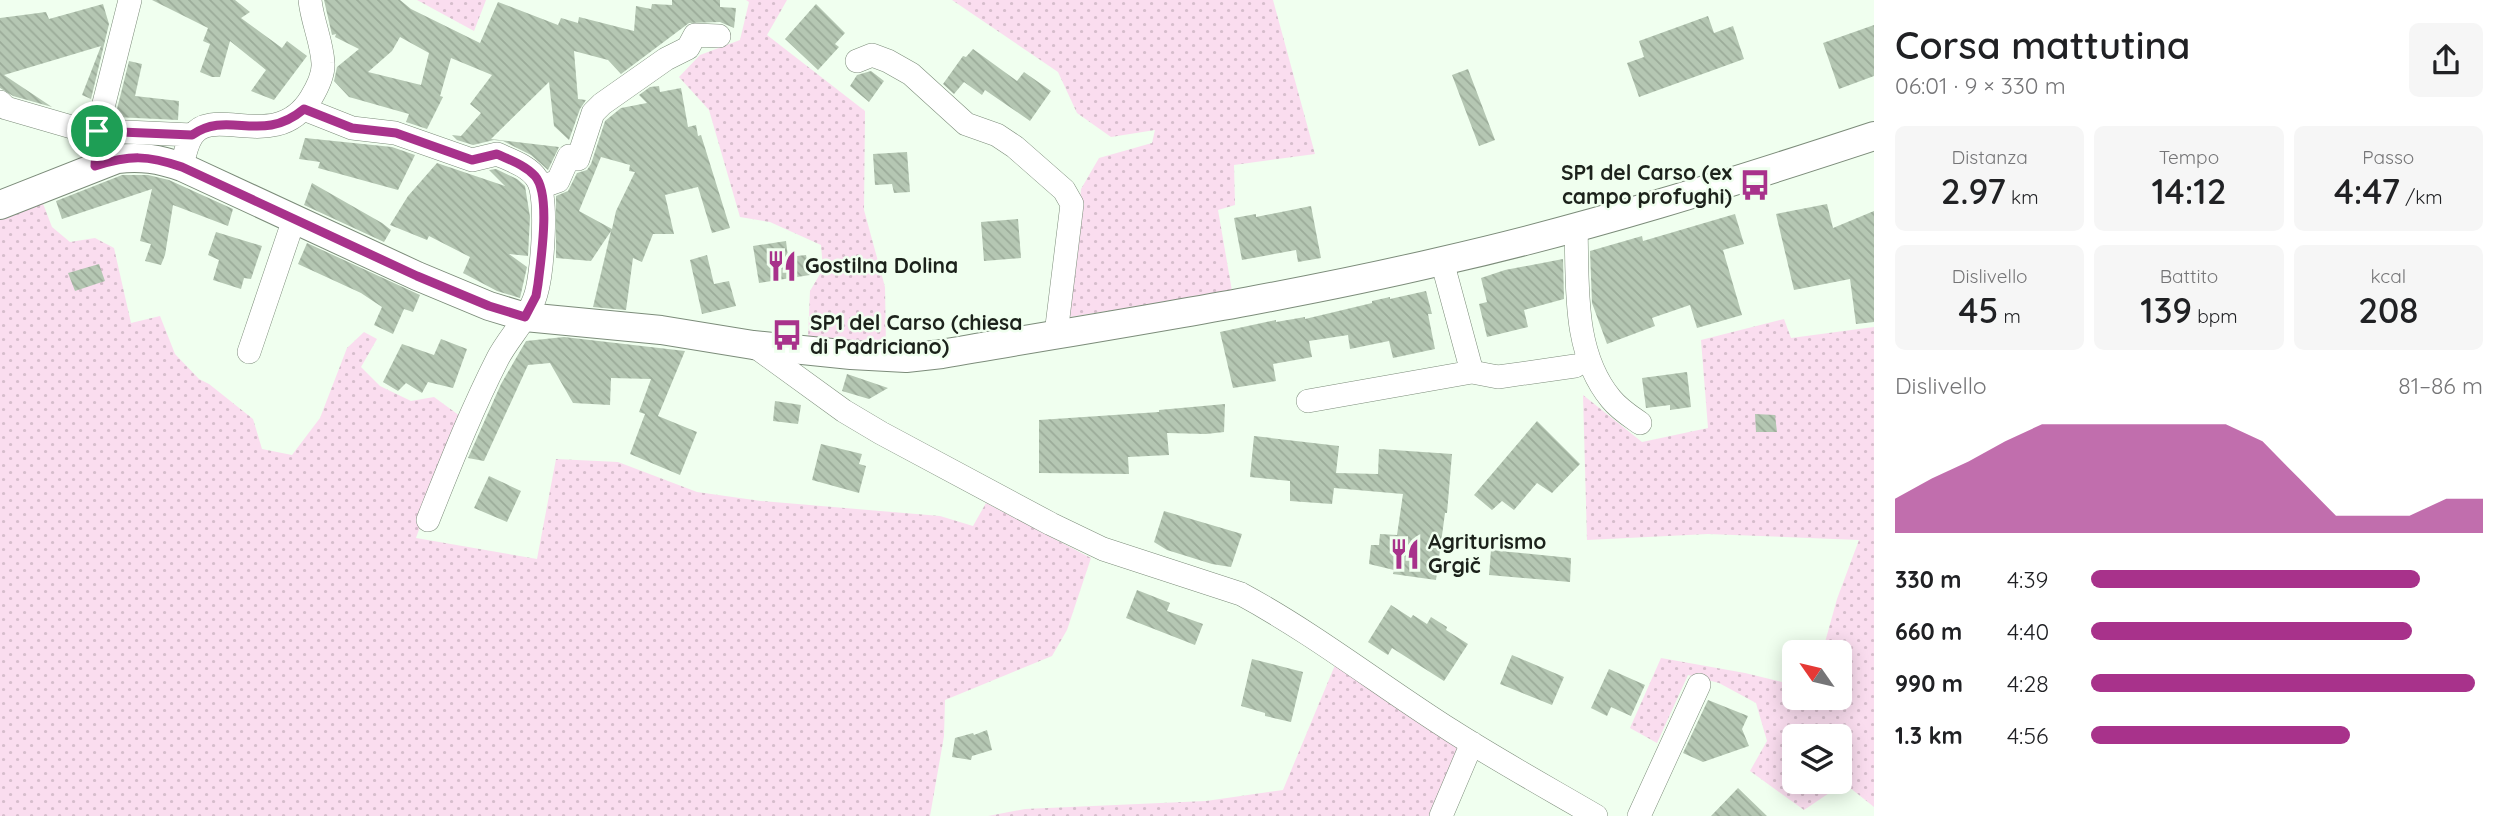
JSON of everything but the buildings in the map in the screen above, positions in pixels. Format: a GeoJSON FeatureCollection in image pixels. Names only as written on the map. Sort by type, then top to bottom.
{"type":"FeatureCollection","features":[{"type":"Feature","properties":{"kind":"main road"},"geometry":{"type":"LineString","coordinates":[[0,205],[117,159],[136,156],[156,158],[182,167],[456,292],[525,317],[661,330],[753,345],[906,358],[942,354],[1316,288],[1442,261],[1576,228],[1721,186],[1874,136]]}},
{"type":"Feature","properties":{"kind":"street"},"geometry":{"type":"LineString","coordinates":[[95,166],[97,131],[130,0]]}},
{"type":"Feature","properties":{"kind":"street"},"geometry":{"type":"LineString","coordinates":[[182,167],[192,135],[203,127],[221,124],[269,127],[289,121],[304,109],[318,86],[324,65],[310,0]]}},
{"type":"Feature","properties":{"kind":"street"},"geometry":{"type":"LineString","coordinates":[[541,187],[558,181],[569,156],[578,159],[593,113],[602,104],[666,59],[688,48],[695,35],[719,36]]}},
{"type":"Feature","properties":{"kind":"street"},"geometry":{"type":"LineString","coordinates":[[856,61],[872,55],[911,74],[966,124],[996,135],[1015,147],[1064,190],[1072,204],[1056,334]]}},
{"type":"Feature","properties":{"kind":"street"},"geometry":{"type":"LineString","coordinates":[[0,102],[6,108],[82,130],[192,135]]}},
{"type":"Feature","properties":{"kind":"street"},"geometry":{"type":"LineString","coordinates":[[304,109],[352,128],[396,133],[472,160],[497,154],[527,169],[537,178],[541,187],[544,203],[541,263],[536,296],[500,354],[477,401],[428,520]]}},
{"type":"Feature","properties":{"kind":"street"},"geometry":{"type":"LineString","coordinates":[[249,352],[294,219]]}},
{"type":"Feature","properties":{"kind":"street"},"geometry":{"type":"LineString","coordinates":[[1576,228],[1582,338],[1599,379],[1611,399],[1640,423]]}},
{"type":"Feature","properties":{"kind":"street"},"geometry":{"type":"LineString","coordinates":[[1442,261],[1472,372]]}},
{"type":"Feature","properties":{"kind":"street"},"geometry":{"type":"LineString","coordinates":[[753,345],[862,422],[976,486],[1103,549],[1241,594],[1254,601],[1297,626],[1472,743],[1595,816]]}},
{"type":"Feature","properties":{"kind":"street"},"geometry":{"type":"LineString","coordinates":[[1308,401],[1472,372],[1498,377],[1574,366]]}},
{"type":"Feature","properties":{"kind":"street"},"geometry":{"type":"LineString","coordinates":[[1639,816],[1699,685]]}},
{"type":"Feature","properties":{"kind":"street"},"geometry":{"type":"LineString","coordinates":[[1441,816],[1472,743]]}},
{"type":"Feature","properties":{"kind":"shaded area"},"geometry":{"type":"Polygon","coordinates":[[[417,0],[486,0],[474,31],[417,0]]]}},
{"type":"Feature","properties":{"kind":"shaded area"},"geometry":{"type":"Polygon","coordinates":[[[746,0],[787,0],[767,35],[865,111],[864,210],[885,287],[886,347],[808,337],[810,291],[823,269],[821,245],[770,222],[740,217],[709,110],[679,77],[700,55],[740,40],[749,2],[746,0]]]}},
{"type":"Feature","properties":{"kind":"shaded area"},"geometry":{"type":"Polygon","coordinates":[[[952,0],[1273,0],[1315,154],[1234,165],[1235,205],[1218,210],[1232,291],[1070,317],[1081,189],[1099,158],[1152,143],[1155,130],[1111,137],[1077,113],[1058,72],[952,0]]]}},
{"type":"Feature","properties":{"kind":"shaded area"},"geometry":{"type":"Polygon","coordinates":[[[42,201],[52,227],[70,242],[95,238],[114,248],[131,323],[160,316],[175,354],[199,379],[253,419],[262,449],[292,455],[320,418],[347,348],[364,332],[377,339],[361,367],[380,386],[411,401],[434,397],[460,416],[416,538],[537,559],[556,459],[618,462],[697,492],[761,501],[940,516],[973,526],[986,503],[1091,558],[1067,630],[1052,656],[945,700],[944,736],[930,816],[0,816],[0,218],[42,201]]]}},
{"type":"Feature","properties":{"kind":"shaded area"},"geometry":{"type":"Polygon","coordinates":[[[1784,319],[1791,338],[1874,327],[1874,807],[1852,789],[1852,724],[1782,724],[1782,794],[1828,794],[1804,810],[1750,771],[1767,741],[1756,703],[1719,683],[1688,675],[1657,743],[1630,728],[1661,658],[1782,682],[1782,710],[1852,710],[1852,640],[1826,640],[1837,599],[1859,540],[1708,534],[1587,540],[1583,395],[1642,442],[1708,428],[1701,340],[1784,319]]]}},
{"type":"Feature","properties":{"kind":"shaded area"},"geometry":{"type":"Polygon","coordinates":[[[1335,665],[1463,746],[1434,816],[988,816],[1025,809],[1206,801],[1283,790],[1335,665]]]}},
{"type":"Feature","properties":{"kind":"place","name":"SP1 del Carso (ex campo profughi)"},"geometry":{"type":"Point","coordinates":[1755,185]}},
{"type":"Feature","properties":{"kind":"place","name":"Gostilna Dolina"},"geometry":{"type":"Point","coordinates":[782,266]}},
{"type":"Feature","properties":{"kind":"place","name":"SP1 del Carso (chiesa di Padriciano)"},"geometry":{"type":"Point","coordinates":[787,335]}},
{"type":"Feature","properties":{"kind":"place","name":"Agriturismo Grgič"},"geometry":{"type":"Point","coordinates":[1405,554]}},
{"type":"Feature","properties":{"kind":"route"},"geometry":{"type":"LineString","coordinates":[[304,109],[352,128],[396,133],[472,160],[497,154],[527,169],[537,178],[541,187],[544,203],[541,263],[536,296],[525,317],[489,306],[417,276],[182,167],[156,158],[136,156],[95,166],[97,131],[192,135],[203,127],[221,124],[269,127],[289,121],[304,109]]}}]}
